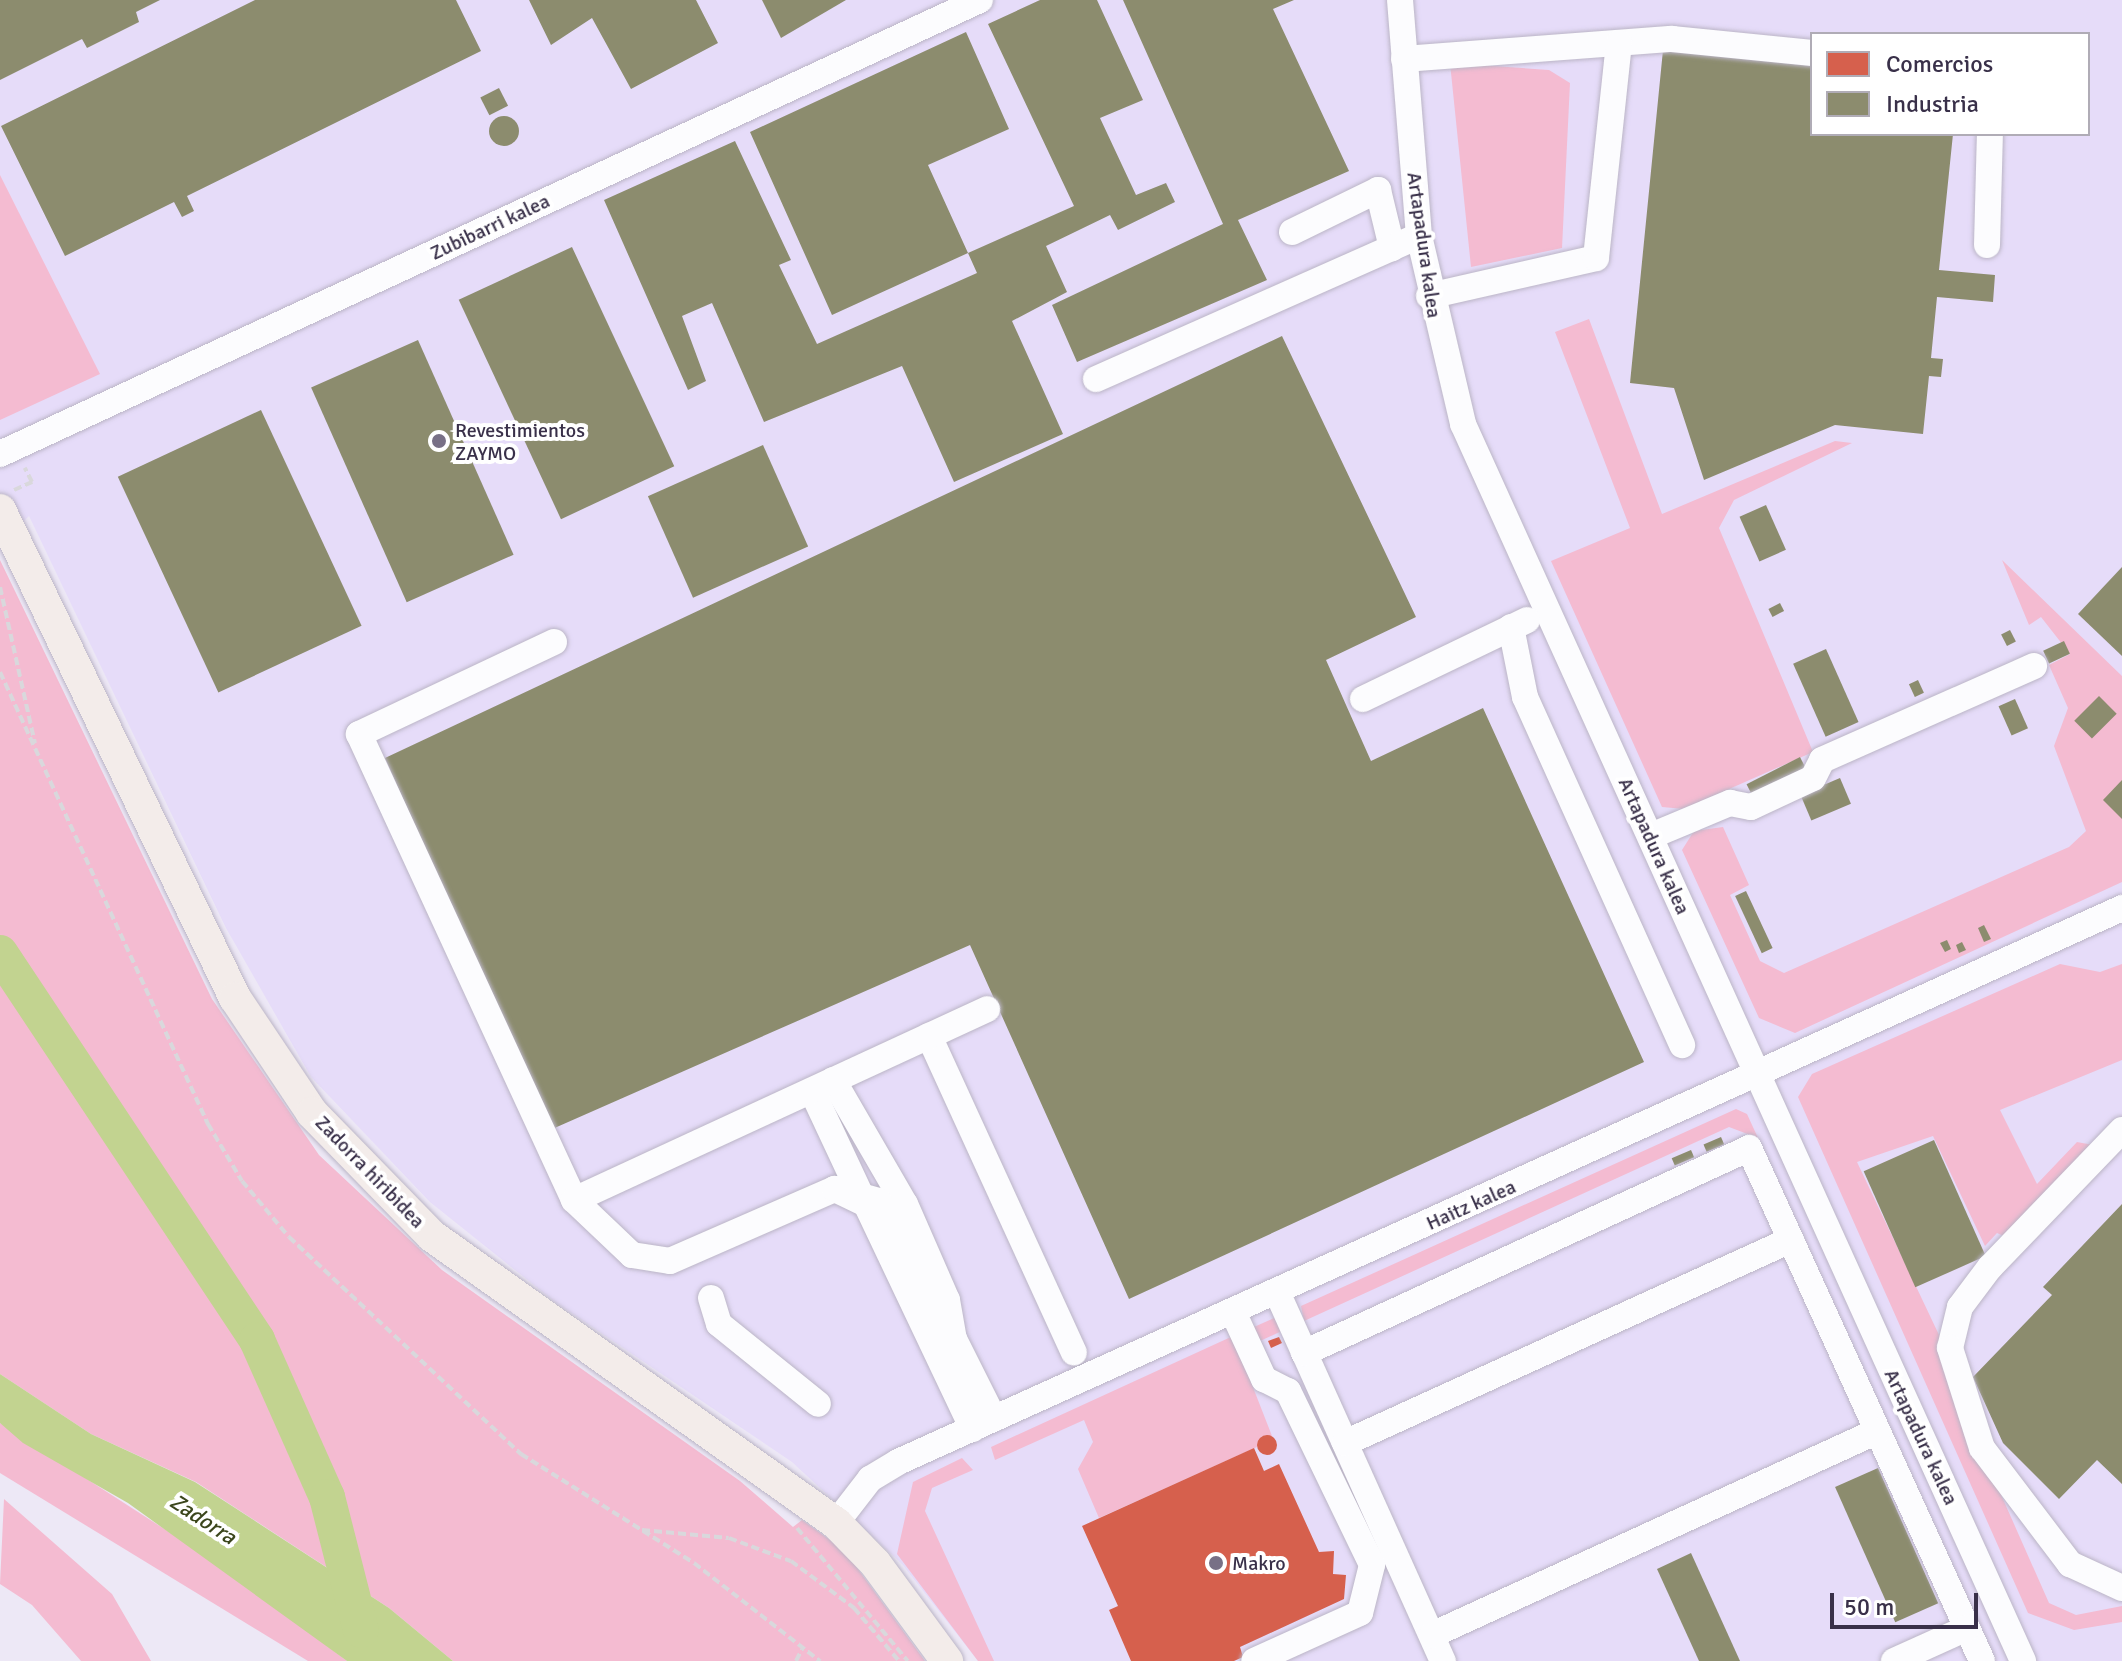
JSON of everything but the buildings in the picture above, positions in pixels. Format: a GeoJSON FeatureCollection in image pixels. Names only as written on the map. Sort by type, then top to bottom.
{"type":"FeatureCollection","features":[{"type":"Feature","properties":{"kind":"main road","name":"Zadorra hiribidea"},"geometry":{"type":"LineString","coordinates":[[0,510],[235,998],[312,1113],[432,1236],[836,1523],[875,1563],[947,1661]]}},
{"type":"Feature","properties":{"kind":"street","name":"Zubibarri kalea"},"geometry":{"type":"LineString","coordinates":[[0,454],[980,0]]}},
{"type":"Feature","properties":{"kind":"street","name":"Artapadura kalea"},"geometry":{"type":"LineString","coordinates":[[1400,0],[1419,236],[1429,296],[1463,424],[1545,611],[1651,836],[2023,1661]]}},
{"type":"Feature","properties":{"kind":"street"},"geometry":{"type":"LineString","coordinates":[[1404,59],[1672,39],[1810,53]]}},
{"type":"Feature","properties":{"kind":"street"},"geometry":{"type":"LineString","coordinates":[[1429,296],[1596,258],[1619,43]]}},
{"type":"Feature","properties":{"kind":"street"},"geometry":{"type":"LineString","coordinates":[[1987,245],[1990,136]]}},
{"type":"Feature","properties":{"kind":"street"},"geometry":{"type":"LineString","coordinates":[[1292,232],[1378,190],[1392,248]]}},
{"type":"Feature","properties":{"kind":"street"},"geometry":{"type":"LineString","coordinates":[[1096,379],[1419,236]]}},
{"type":"Feature","properties":{"kind":"street"},"geometry":{"type":"LineString","coordinates":[[1363,699],[1545,611]]}},
{"type":"Feature","properties":{"kind":"street"},"geometry":{"type":"LineString","coordinates":[[1511,627],[1525,697],[1682,1045]]}},
{"type":"Feature","properties":{"kind":"street"},"geometry":{"type":"LineString","coordinates":[[554,642],[359,734],[574,1200],[632,1255],[670,1261],[869,1187],[872,1167],[865,1143]]}},
{"type":"Feature","properties":{"kind":"street"},"geometry":{"type":"LineString","coordinates":[[1651,836],[1730,803],[1751,807],[1813,778],[1822,760],[2034,666]]}},
{"type":"Feature","properties":{"kind":"street","name":"Haitz kalea"},"geometry":{"type":"LineString","coordinates":[[836,1523],[870,1479],[983,1424],[1757,1076],[2122,908]]}},
{"type":"Feature","properties":{"kind":"street"},"geometry":{"type":"LineString","coordinates":[[574,1200],[987,1009]]}},
{"type":"Feature","properties":{"kind":"street"},"geometry":{"type":"LineString","coordinates":[[929,1036],[1074,1352]]}},
{"type":"Feature","properties":{"kind":"street"},"geometry":{"type":"LineString","coordinates":[[823,1085],[905,1204],[947,1300],[954,1339],[983,1424]]}},
{"type":"Feature","properties":{"kind":"street"},"geometry":{"type":"LineString","coordinates":[[823,1085],[853,1195],[983,1424]]}},
{"type":"Feature","properties":{"kind":"street"},"geometry":{"type":"LineString","coordinates":[[2122,1130],[1990,1267],[1960,1307],[1950,1348],[1982,1448],[2070,1564],[2122,1588]]}},
{"type":"Feature","properties":{"kind":"street"},"geometry":{"type":"LineString","coordinates":[[1304,1353],[1749,1148],[1982,1661]]}},
{"type":"Feature","properties":{"kind":"street"},"geometry":{"type":"LineString","coordinates":[[853,1195],[879,1201],[927,1306],[954,1339]]}},
{"type":"Feature","properties":{"kind":"street"},"geometry":{"type":"LineString","coordinates":[[1345,1443],[1791,1240]]}},
{"type":"Feature","properties":{"kind":"street"},"geometry":{"type":"LineString","coordinates":[[1277,1292],[1443,1661]]}},
{"type":"Feature","properties":{"kind":"street"},"geometry":{"type":"LineString","coordinates":[[711,1298],[719,1324],[818,1404]]}},
{"type":"Feature","properties":{"kind":"street"},"geometry":{"type":"LineString","coordinates":[[1233,1312],[1264,1379],[1288,1391],[1372,1565],[1360,1613],[1254,1661]]}},
{"type":"Feature","properties":{"kind":"street"},"geometry":{"type":"LineString","coordinates":[[1432,1635],[1878,1431]]}},
{"type":"Feature","properties":{"kind":"street"},"geometry":{"type":"LineString","coordinates":[[1894,1661],[1967,1628]]}},
{"type":"Feature","properties":{"kind":"path"},"geometry":{"type":"LineString","coordinates":[[0,497],[32,482],[24,466]]}},
{"type":"Feature","properties":{"kind":"path"},"geometry":{"type":"LineString","coordinates":[[0,587],[37,753]]}},
{"type":"Feature","properties":{"kind":"path"},"geometry":{"type":"LineString","coordinates":[[0,672],[208,1124],[242,1181],[456,1399],[521,1454],[641,1530],[820,1661]]}},
{"type":"Feature","properties":{"kind":"path"},"geometry":{"type":"LineString","coordinates":[[794,1525],[908,1661]]}},
{"type":"Feature","properties":{"kind":"path"},"geometry":{"type":"LineString","coordinates":[[641,1530],[729,1538],[791,1561],[854,1608],[899,1661]]}},
{"type":"Feature","properties":{"kind":"path"},"geometry":{"type":"LineString","coordinates":[[796,1661],[802,1648]]}},
{"type":"Feature","properties":{"kind":"shaded area"},"geometry":{"type":"Polygon","coordinates":[[[0,0],[2122,0],[2122,1661],[978,1661],[902,1564],[792,1462],[555,1302],[430,1202],[311,1077],[226,928],[29,516],[0,545],[0,0]]]}},
{"type":"Feature","properties":{"kind":"shaded area"},"geometry":{"type":"Polygon","coordinates":[[[1450,63],[1549,70],[1570,83],[1562,248],[1471,267],[1450,63]]]}},
{"type":"Feature","properties":{"kind":"shaded area"},"geometry":{"type":"Polygon","coordinates":[[[0,175],[100,374],[0,420],[0,175]]]}},
{"type":"Feature","properties":{"kind":"shaded area"},"geometry":{"type":"Polygon","coordinates":[[[1589,319],[1662,514],[1835,441],[1852,443],[1734,500],[1719,528],[1813,752],[1684,809],[1662,807],[1551,561],[1630,528],[1555,332],[1589,319]]]}},
{"type":"Feature","properties":{"kind":"shaded area"},"geometry":{"type":"Polygon","coordinates":[[[0,560],[212,999],[319,1155],[442,1270],[740,1481],[793,1527],[802,1520],[844,1550],[925,1661],[453,1661],[389,1608],[196,1482],[91,1434],[0,1374],[0,560]]]}},
{"type":"Feature","properties":{"kind":"shaded area"},"geometry":{"type":"Polygon","coordinates":[[[2002,560],[2122,676],[2122,882],[1795,1033],[1759,1018],[1682,850],[1694,831],[1723,827],[1749,885],[1730,895],[1760,961],[1784,973],[2069,847],[2086,831],[2054,746],[2068,708],[2049,665],[2070,654],[2041,617],[2029,625],[2002,560]]]}},
{"type":"Feature","properties":{"kind":"shaded area"},"geometry":{"type":"Polygon","coordinates":[[[2060,964],[2100,972],[2122,964],[2122,1060],[2000,1110],[2037,1184],[2077,1142],[2093,1145],[2006,1237],[1997,1233],[1985,1246],[1933,1136],[1857,1162],[1940,1337],[1952,1384],[2049,1603],[2076,1615],[2122,1606],[2122,1622],[2074,1630],[2028,1613],[1798,1097],[1812,1074],[2060,964]]]}},
{"type":"Feature","properties":{"kind":"shaded area"},"geometry":{"type":"Polygon","coordinates":[[[1736,1109],[1747,1114],[1758,1138],[1729,1127],[1304,1321],[1301,1306],[1736,1109]]]}},
{"type":"Feature","properties":{"kind":"shaded area"},"geometry":{"type":"Polygon","coordinates":[[[1274,1318],[1284,1330],[1260,1341],[1254,1327],[1274,1318]]]}},
{"type":"Feature","properties":{"kind":"shaded area"},"geometry":{"type":"Polygon","coordinates":[[[1233,1336],[1272,1436],[1262,1436],[1257,1447],[1099,1518],[1078,1469],[1093,1442],[1084,1420],[995,1460],[991,1447],[1233,1336]]]}},
{"type":"Feature","properties":{"kind":"shaded area"},"geometry":{"type":"Polygon","coordinates":[[[0,1423],[228,1570],[347,1661],[308,1661],[0,1473],[0,1423]]]}},
{"type":"Feature","properties":{"kind":"shaded area"},"geometry":{"type":"Polygon","coordinates":[[[962,1458],[973,1470],[932,1488],[925,1511],[994,1661],[978,1661],[897,1554],[913,1482],[962,1458]]]}},
{"type":"Feature","properties":{"kind":"shaded area"},"geometry":{"type":"Polygon","coordinates":[[[4,1499],[112,1594],[151,1661],[81,1661],[32,1605],[0,1584],[4,1499]]]}},
{"type":"Feature","properties":{"kind":"water","name":"Zadorra"},"geometry":{"type":"Polygon","coordinates":[[[0,1374],[91,1434],[195,1482],[389,1608],[453,1661],[347,1661],[128,1503],[23,1443],[0,1423],[0,1374]]]}},
{"type":"Feature","properties":{"kind":"waterway"},"geometry":{"type":"LineString","coordinates":[[0,953],[257,1340],[327,1497],[361,1630]]}},
{"type":"Feature","properties":{"kind":"place","name":"Revestimientos ZAYMO"},"geometry":{"type":"Point","coordinates":[439,441]}},
{"type":"Feature","properties":{"kind":"place","name":"Makro"},"geometry":{"type":"Point","coordinates":[1216,1563]}}]}
